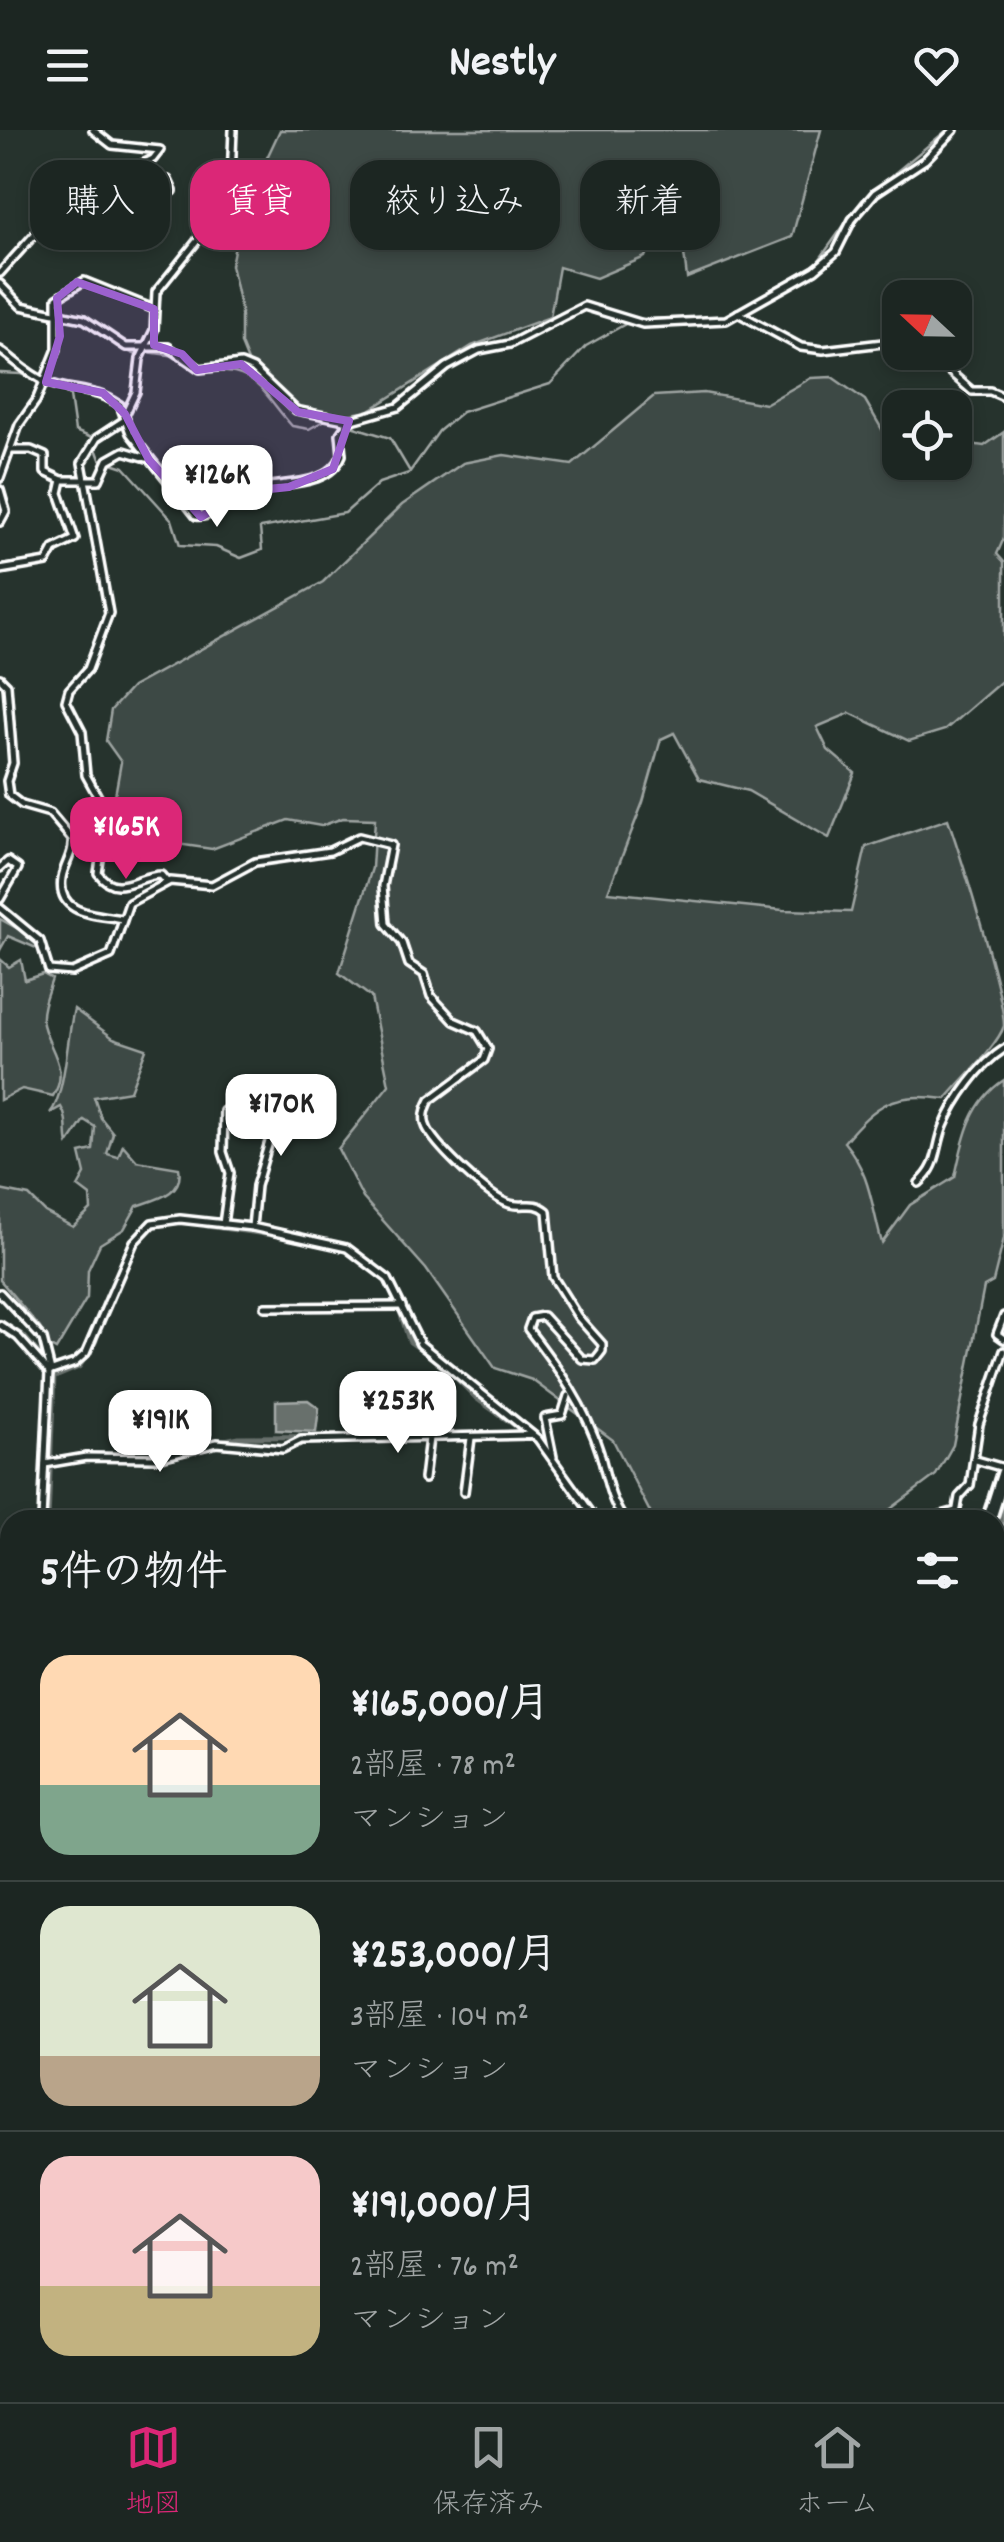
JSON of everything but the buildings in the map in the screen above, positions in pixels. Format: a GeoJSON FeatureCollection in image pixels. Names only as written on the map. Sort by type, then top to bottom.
{"type":"FeatureCollection","features":[{"type":"Feature","properties":{"kind":"highway"},"geometry":{"type":"LineString","coordinates":[[992,1510],[1004,1470]]}},
{"type":"Feature","properties":{"kind":"street"},"geometry":{"type":"LineString","coordinates":[[0,273],[52,216],[83,213],[98,234],[125,236],[148,202],[174,191],[168,180],[155,179],[117,188],[116,177],[154,159],[160,150],[112,145],[93,130]]}},
{"type":"Feature","properties":{"kind":"street"},"geometry":{"type":"LineString","coordinates":[[167,882],[161,875],[151,875],[118,887],[106,883],[98,873],[107,813],[86,775],[82,732],[66,701],[68,690],[88,670],[109,614],[82,463],[94,441],[126,417],[132,404],[154,330],[156,292],[190,252],[227,188],[234,168],[234,130]]}},
{"type":"Feature","properties":{"kind":"street"},"geometry":{"type":"LineString","coordinates":[[0,284],[21,306],[92,323],[126,348],[168,347],[200,369],[241,364],[254,369],[296,410],[349,421],[398,407],[447,367],[479,350],[510,344],[584,306],[643,324],[720,322],[815,270],[836,252],[852,220],[875,193],[925,160],[954,130]]}},
{"type":"Feature","properties":{"kind":"street"},"geometry":{"type":"LineString","coordinates":[[0,478],[19,426],[45,383],[60,336],[57,298],[84,281],[154,309]]}},
{"type":"Feature","properties":{"kind":"street"},"geometry":{"type":"LineString","coordinates":[[738,313],[802,347],[823,350],[882,343]]}},
{"type":"Feature","properties":{"kind":"street"},"geometry":{"type":"LineString","coordinates":[[0,350],[45,383],[103,393],[126,417],[128,430],[186,508],[206,516],[242,492],[290,487],[333,469],[342,455],[340,434],[349,421]]}},
{"type":"Feature","properties":{"kind":"street"},"geometry":{"type":"LineString","coordinates":[[948,370],[972,391],[990,391],[1004,398]]}},
{"type":"Feature","properties":{"kind":"street"},"geometry":{"type":"LineString","coordinates":[[12,450],[45,456],[45,472],[62,480],[84,482],[99,480],[107,465],[124,451],[149,460]]}},
{"type":"Feature","properties":{"kind":"street"},"geometry":{"type":"LineString","coordinates":[[0,570],[47,562],[54,549],[75,538],[59,493],[62,480]]}},
{"type":"Feature","properties":{"kind":"street"},"geometry":{"type":"LineString","coordinates":[[0,490],[6,511],[0,522]]}},
{"type":"Feature","properties":{"kind":"street"},"geometry":{"type":"LineString","coordinates":[[0,678],[8,685],[12,733],[9,795],[50,813],[72,838],[62,878],[62,890],[71,906],[90,916],[122,920]]}},
{"type":"Feature","properties":{"kind":"street"},"geometry":{"type":"LineString","coordinates":[[0,908],[33,932],[49,970],[58,973],[93,965],[111,954],[134,897],[167,882],[212,886],[254,862],[330,851],[359,837],[391,845],[382,886],[386,924],[402,943],[409,964],[424,974],[431,996],[454,1021],[476,1032],[488,1049],[484,1060],[430,1100],[426,1109],[428,1129],[472,1177],[507,1203],[533,1204],[547,1211],[553,1277],[578,1317],[602,1344],[602,1351],[595,1360],[582,1359],[542,1316],[532,1318],[528,1329],[549,1354],[582,1412],[600,1452],[609,1495],[618,1510]]}},
{"type":"Feature","properties":{"kind":"street"},"geometry":{"type":"LineString","coordinates":[[0,868],[8,860],[18,868],[0,899]]}},
{"type":"Feature","properties":{"kind":"street"},"geometry":{"type":"LineString","coordinates":[[919,1183],[932,1172],[950,1115],[983,1066],[1004,1049]]}},
{"type":"Feature","properties":{"kind":"street"},"geometry":{"type":"LineString","coordinates":[[252,1227],[256,1186],[271,1135],[266,1116],[273,1086]]}},
{"type":"Feature","properties":{"kind":"street"},"geometry":{"type":"LineString","coordinates":[[223,1224],[230,1173],[223,1152],[227,1124],[224,1110]]}},
{"type":"Feature","properties":{"kind":"street"},"geometry":{"type":"LineString","coordinates":[[50,1372],[75,1363],[86,1353],[120,1272],[145,1226],[168,1218],[252,1227],[355,1250],[388,1279],[420,1344],[532,1435],[589,1510]]}},
{"type":"Feature","properties":{"kind":"street"},"geometry":{"type":"LineString","coordinates":[[0,1293],[43,1339],[50,1372],[43,1510]]}},
{"type":"Feature","properties":{"kind":"street"},"geometry":{"type":"LineString","coordinates":[[265,1307],[402,1306]]}},
{"type":"Feature","properties":{"kind":"street"},"geometry":{"type":"LineString","coordinates":[[1004,1316],[998,1334],[1004,1339]]}},
{"type":"Feature","properties":{"kind":"street"},"geometry":{"type":"LineString","coordinates":[[0,1325],[18,1336],[50,1372]]}},
{"type":"Feature","properties":{"kind":"street"},"geometry":{"type":"LineString","coordinates":[[956,1510],[976,1460],[979,1424],[1004,1351]]}},
{"type":"Feature","properties":{"kind":"street"},"geometry":{"type":"LineString","coordinates":[[994,1380],[1004,1384]]}},
{"type":"Feature","properties":{"kind":"street"},"geometry":{"type":"LineString","coordinates":[[552,1457],[545,1418],[562,1415],[568,1396]]}},
{"type":"Feature","properties":{"kind":"street"},"geometry":{"type":"LineString","coordinates":[[47,1464],[86,1457],[157,1458],[217,1443],[264,1450],[301,1440],[532,1435]]}},
{"type":"Feature","properties":{"kind":"street"},"geometry":{"type":"LineString","coordinates":[[424,1479],[429,1438]]}},
{"type":"Feature","properties":{"kind":"street"},"geometry":{"type":"LineString","coordinates":[[464,1492],[471,1438]]}},
{"type":"Feature","properties":{"kind":"street"},"geometry":{"type":"LineString","coordinates":[[976,1460],[1004,1470]]}},
{"type":"Feature","properties":{"kind":"highlighted area"},"geometry":{"type":"Polygon","coordinates":[[[77,282],[154,309],[154,345],[182,354],[197,370],[241,364],[298,412],[349,421],[333,469],[289,487],[241,492],[201,517],[149,460],[125,414],[103,393],[46,382],[60,336],[57,298],[77,282]]]}},
{"type":"Feature","properties":{"kind":"shaded area"},"geometry":{"type":"Polygon","coordinates":[[[280,130],[821,130],[792,237],[687,278],[684,250],[720,250],[720,160],[580,160],[580,250],[648,250],[645,257],[596,278],[559,267],[550,317],[472,346],[368,411],[326,419],[289,410],[252,371],[241,344],[241,311],[231,265],[234,250],[330,250],[330,160],[266,160],[280,130]]]}},
{"type":"Feature","properties":{"kind":"shaded area"},"geometry":{"type":"Polygon","coordinates":[[[832,377],[865,400],[882,429],[882,480],[972,480],[972,444],[984,446],[1004,432],[1004,538],[997,554],[1004,562],[1004,679],[945,730],[909,741],[850,713],[817,727],[828,750],[855,773],[829,838],[748,791],[699,779],[674,733],[661,739],[643,802],[608,892],[783,910],[851,912],[866,847],[948,819],[990,956],[1004,1026],[987,1053],[946,1099],[913,1097],[888,1103],[867,1117],[844,1142],[865,1178],[882,1243],[910,1205],[955,1177],[965,1135],[976,1110],[1004,1080],[1004,1238],[993,1282],[984,1287],[953,1445],[936,1475],[889,1510],[649,1510],[613,1440],[532,1380],[495,1368],[426,1269],[363,1198],[338,1149],[389,1085],[371,997],[339,973],[372,868],[375,819],[343,818],[321,826],[288,820],[212,849],[170,843],[137,852],[115,839],[114,801],[121,762],[106,741],[111,710],[132,687],[323,582],[402,505],[463,463],[504,455],[572,465],[654,396],[704,393],[765,404],[811,378],[832,377]]]}},
{"type":"Feature","properties":{"kind":"shaded area"},"geometry":{"type":"Polygon","coordinates":[[[0,919],[38,940],[41,950],[8,936],[0,950],[0,919]]]}},
{"type":"Feature","properties":{"kind":"shaded area"},"geometry":{"type":"Polygon","coordinates":[[[0,959],[9,967],[21,960],[25,980],[43,974],[52,979],[42,1019],[59,1066],[53,1096],[22,1089],[0,1100],[0,959]]]}},
{"type":"Feature","properties":{"kind":"shaded area"},"geometry":{"type":"Polygon","coordinates":[[[74,1009],[113,1038],[146,1049],[130,1091],[94,1097],[101,1118],[113,1133],[107,1154],[118,1157],[123,1145],[137,1161],[179,1168],[179,1177],[173,1190],[137,1206],[124,1229],[100,1244],[88,1270],[87,1298],[56,1350],[47,1345],[40,1328],[0,1280],[0,1190],[29,1196],[45,1212],[73,1227],[91,1210],[90,1196],[78,1187],[85,1174],[80,1153],[93,1150],[95,1127],[84,1120],[68,1144],[61,1107],[50,1113],[62,1080],[74,1009]]]}},
{"type":"Feature","properties":{"kind":"shaded area"},"geometry":{"type":"Polygon","coordinates":[[[308,1400],[319,1408],[316,1432],[276,1430],[276,1401],[308,1400]]]}},
{"type":"Feature","properties":{"kind":"shaded area"},"geometry":{"type":"Polygon","coordinates":[[[1004,1489],[1004,1510],[997,1510],[1004,1489]]]}},
{"type":"Feature","properties":{"kind":"waterway"},"geometry":{"type":"LineString","coordinates":[[636,319],[723,317],[817,263],[862,200],[947,130]]}},
{"type":"Feature","properties":{"kind":"waterway"},"geometry":{"type":"LineString","coordinates":[[58,388],[70,396],[75,431],[92,438],[100,459],[124,467],[172,520],[180,545],[216,547],[241,558],[262,550],[260,528],[345,513],[379,483],[409,473],[439,431],[462,412],[550,384],[586,346],[629,322]]}},
{"type":"Feature","properties":{"kind":"waterway"},"geometry":{"type":"LineString","coordinates":[[116,346],[139,356]]}},
{"type":"Feature","properties":{"kind":"waterway"},"geometry":{"type":"LineString","coordinates":[[147,352],[177,356]]}},
{"type":"Feature","properties":{"kind":"waterway"},"geometry":{"type":"LineString","coordinates":[[188,363],[200,373],[234,373],[255,383],[292,426],[309,429],[327,419]]}},
{"type":"Feature","properties":{"kind":"waterway"},"geometry":{"type":"LineString","coordinates":[[0,373],[22,374],[41,383]]}},
{"type":"Feature","properties":{"kind":"waterway"},"geometry":{"type":"LineString","coordinates":[[348,425],[390,438],[409,470]]}},
{"type":"Feature","properties":{"kind":"waterway"},"geometry":{"type":"LineString","coordinates":[[207,1224],[266,1232]]}},
{"type":"Feature","properties":{"kind":"waterway"},"geometry":{"type":"LineString","coordinates":[[401,1308],[411,1340],[432,1355]]}},
{"type":"Feature","properties":{"kind":"waterway"},"geometry":{"type":"LineString","coordinates":[[0,1323],[22,1337],[39,1357]]}},
{"type":"Feature","properties":{"kind":"waterway"},"geometry":{"type":"LineString","coordinates":[[46,1510],[52,1376],[78,1365],[94,1340]]}},
{"type":"Feature","properties":{"kind":"waterway"},"geometry":{"type":"LineString","coordinates":[[452,1371],[478,1397],[519,1426]]}},
{"type":"Feature","properties":{"kind":"waterway"},"geometry":{"type":"LineString","coordinates":[[196,1446],[239,1437],[384,1436]]}},
{"type":"Feature","properties":{"kind":"waterway"},"geometry":{"type":"LineString","coordinates":[[83,1455],[112,1455]]}}]}
